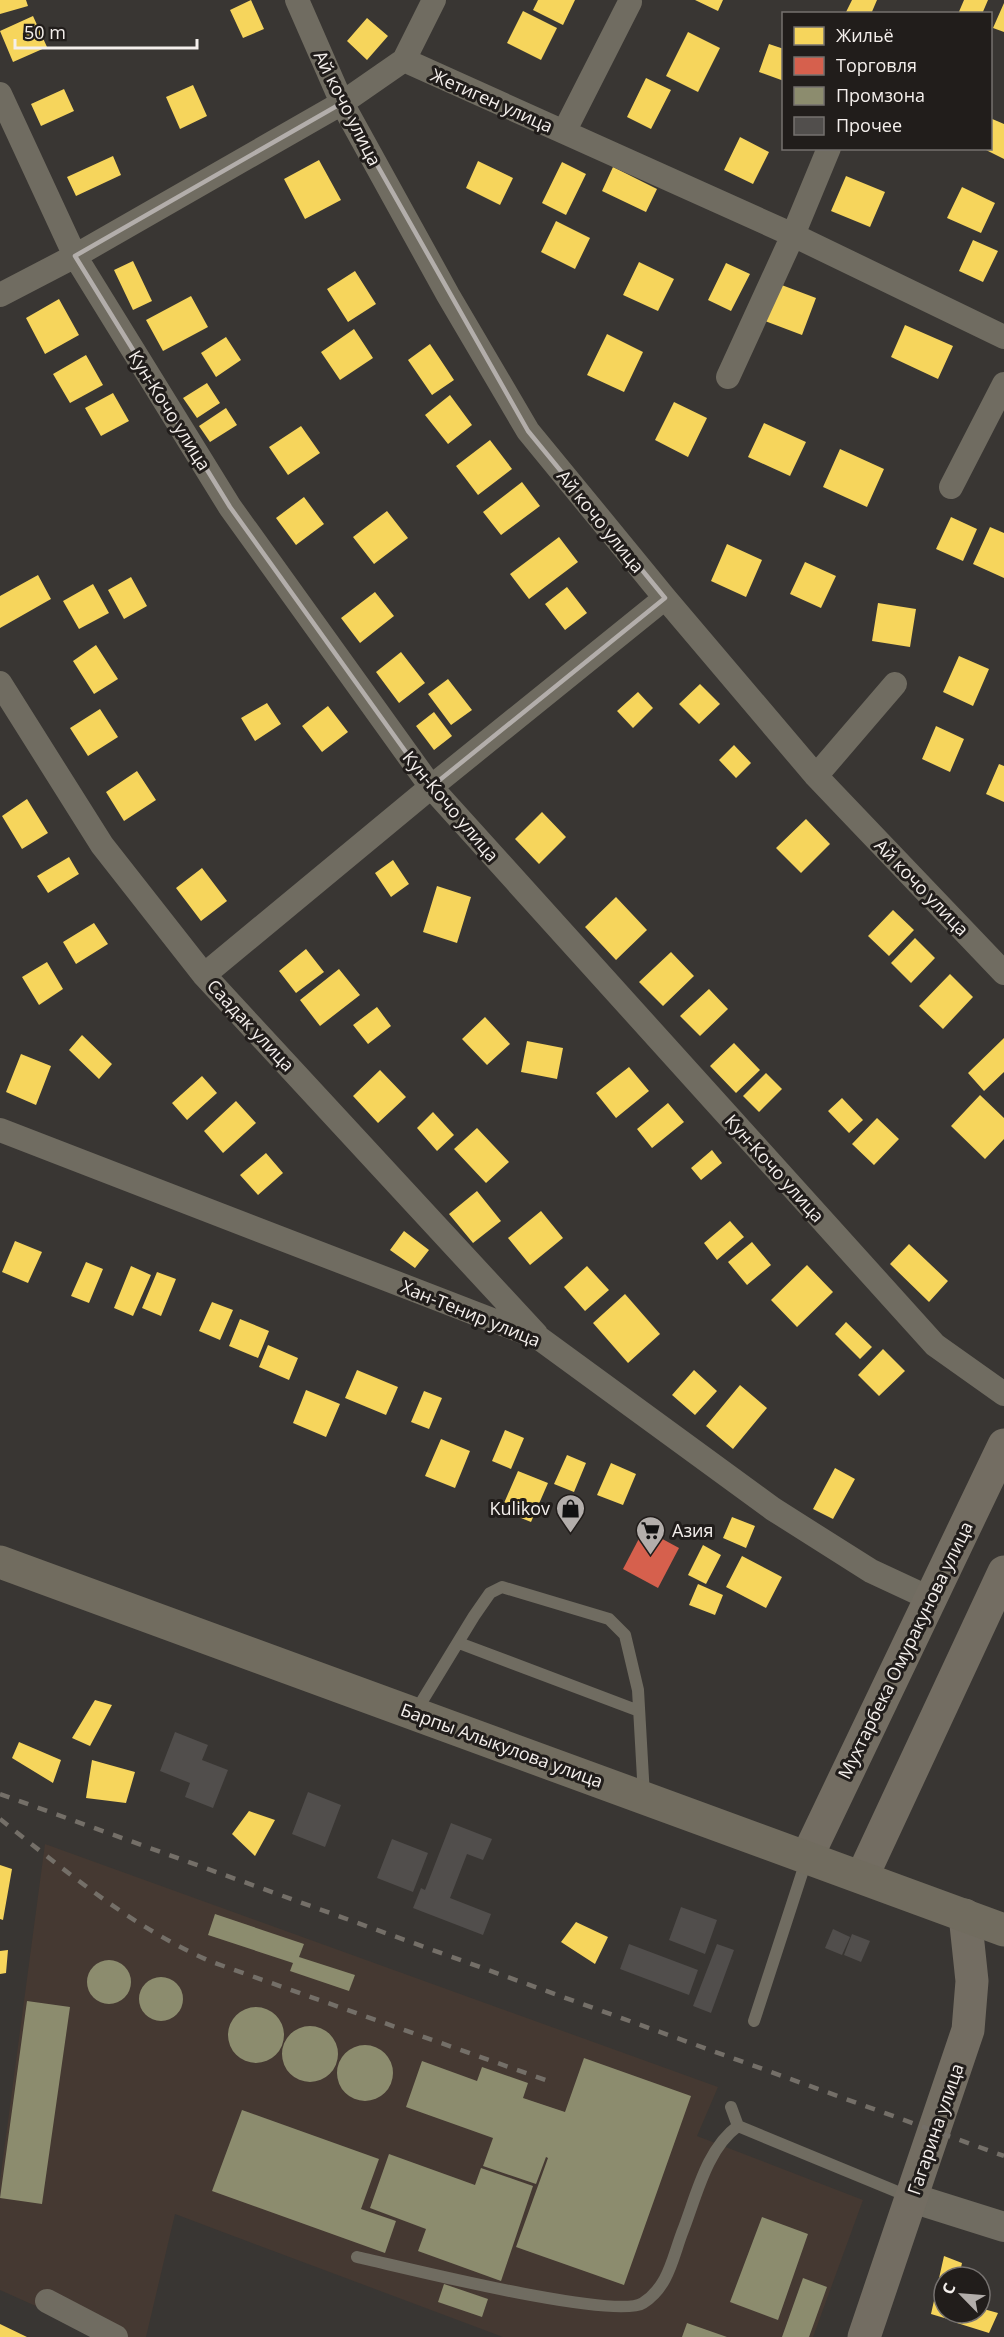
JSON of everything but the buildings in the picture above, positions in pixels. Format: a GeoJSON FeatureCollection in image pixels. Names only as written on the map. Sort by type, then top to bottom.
{"type":"FeatureCollection","features":[{"type":"Feature","properties":{"kind":"main road","name":"Мухтарбека Омуракунова улица"},"geometry":{"type":"LineString","coordinates":[[807,1857],[1004,1444]]}},
{"type":"Feature","properties":{"kind":"main road","name":"Барпы Алыкулова улица"},"geometry":{"type":"LineString","coordinates":[[0,1562],[1004,1930]]}},
{"type":"Feature","properties":{"kind":"main road"},"geometry":{"type":"LineString","coordinates":[[862,1877],[1004,1572]]}},
{"type":"Feature","properties":{"kind":"main road","name":"Гагарина улица"},"geometry":{"type":"LineString","coordinates":[[864,2337],[968,2030],[972,1981],[965,1916]]}},
{"type":"Feature","properties":{"kind":"street","name":"Ай кочо улица"},"geometry":{"type":"LineString","coordinates":[[297,0],[342,103],[448,295],[528,431],[665,598],[816,776],[1004,973]]}},
{"type":"Feature","properties":{"kind":"street"},"geometry":{"type":"LineString","coordinates":[[0,294],[75,256],[342,103],[404,60],[434,0]]}},
{"type":"Feature","properties":{"kind":"street"},"geometry":{"type":"LineString","coordinates":[[564,132],[630,2]]}},
{"type":"Feature","properties":{"kind":"street","name":"Жетиген улица"},"geometry":{"type":"LineString","coordinates":[[404,60],[793,235],[1004,337]]}},
{"type":"Feature","properties":{"kind":"street","name":"Кун-Кочо улица"},"geometry":{"type":"LineString","coordinates":[[0,94],[75,256],[230,507],[431,787],[935,1345],[1004,1394]]}},
{"type":"Feature","properties":{"kind":"street"},"geometry":{"type":"LineString","coordinates":[[728,377],[793,235],[828,150]]}},
{"type":"Feature","properties":{"kind":"street"},"geometry":{"type":"LineString","coordinates":[[951,487],[1004,384]]}},
{"type":"Feature","properties":{"kind":"street"},"geometry":{"type":"LineString","coordinates":[[204,975],[431,787],[665,598]]}},
{"type":"Feature","properties":{"kind":"street","name":"Саадак улица"},"geometry":{"type":"LineString","coordinates":[[0,682],[102,845],[204,975],[539,1338]]}},
{"type":"Feature","properties":{"kind":"street"},"geometry":{"type":"LineString","coordinates":[[816,776],[895,684]]}},
{"type":"Feature","properties":{"kind":"street","name":"Хан-Тенир улица"},"geometry":{"type":"LineString","coordinates":[[0,1130],[539,1338],[773,1509],[871,1570],[929,1598]]}},
{"type":"Feature","properties":{"kind":"street"},"geometry":{"type":"LineString","coordinates":[[912,2198],[1004,2227]]}},
{"type":"Feature","properties":{"kind":"street"},"geometry":{"type":"LineString","coordinates":[[47,2301],[116,2337]]}},
{"type":"Feature","properties":{"kind":"lane"},"geometry":{"type":"LineString","coordinates":[[414,1713],[490,1593],[502,1587],[609,1619],[625,1635],[638,1690],[644,1797]]}},
{"type":"Feature","properties":{"kind":"lane"},"geometry":{"type":"LineString","coordinates":[[459,1643],[639,1711]]}},
{"type":"Feature","properties":{"kind":"lane"},"geometry":{"type":"LineString","coordinates":[[754,2021],[807,1857]]}},
{"type":"Feature","properties":{"kind":"lane"},"geometry":{"type":"LineString","coordinates":[[730,2107],[738,2126],[912,2198]]}},
{"type":"Feature","properties":{"kind":"lane"},"geometry":{"type":"LineString","coordinates":[[357,2257],[524,2295],[611,2306],[641,2305],[663,2285],[706,2171],[726,2135],[738,2126]]}},
{"type":"Feature","properties":{"kind":"highlighted area"},"geometry":{"type":"Polygon","coordinates":[[[342,103],[528,431],[665,598],[431,787],[230,507],[75,256],[342,103]]]}},
{"type":"Feature","properties":{"kind":"shaded area"},"geometry":{"type":"Polygon","coordinates":[[[45,1844],[718,2087],[697,2136],[863,2200],[813,2337],[503,2337],[175,2214],[146,2337],[105,2337],[0,2290],[0,2181],[45,1844]]]}},
{"type":"Feature","properties":{"kind":"railway"},"geometry":{"type":"LineString","coordinates":[[0,1794],[1004,2156]]}},
{"type":"Feature","properties":{"kind":"railway"},"geometry":{"type":"LineString","coordinates":[[0,1819],[128,1916],[155,1933],[212,1962],[554,2083]]}},
{"type":"Feature","properties":{"kind":"place","name":"Kulikov"},"geometry":{"type":"Point","coordinates":[571,1534]}},
{"type":"Feature","properties":{"kind":"place","name":"Азия"},"geometry":{"type":"Point","coordinates":[651,1556]}}]}
